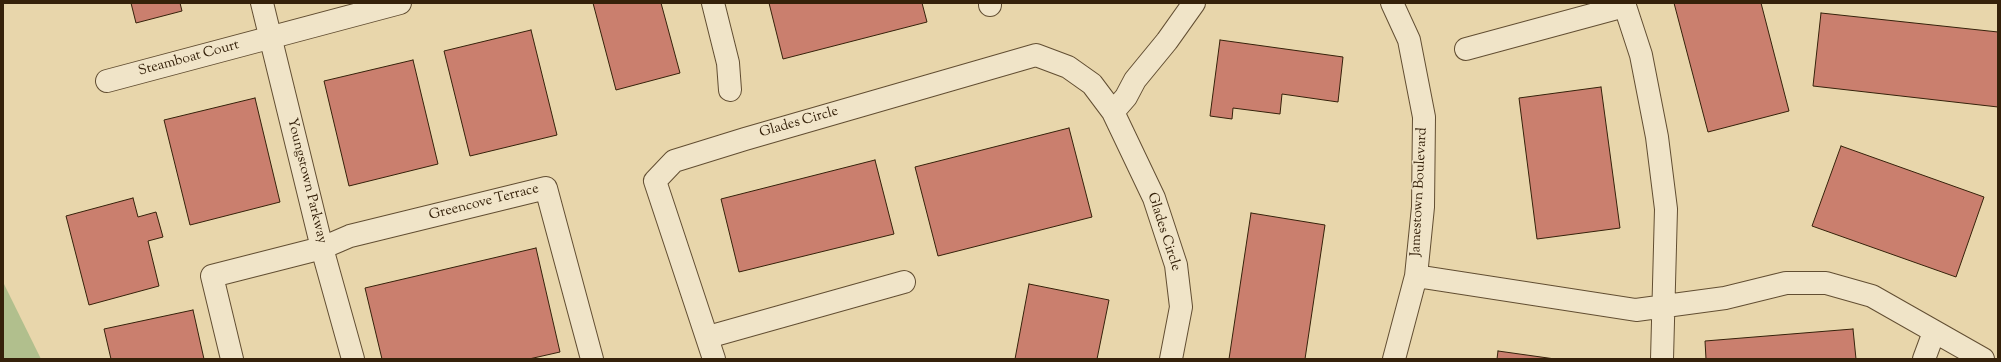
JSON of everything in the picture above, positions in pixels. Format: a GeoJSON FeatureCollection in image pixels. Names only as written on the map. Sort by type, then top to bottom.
{"type":"FeatureCollection","features":[{"type":"Feature","properties":{"kind":"street","name":"Youngstown Parkway"},"geometry":{"type":"LineString","coordinates":[[262,3],[322,248],[353,359]]}},
{"type":"Feature","properties":{"kind":"street","name":"Steamboat Court"},"geometry":{"type":"LineString","coordinates":[[107,81],[400,3]]}},
{"type":"Feature","properties":{"kind":"street"},"geometry":{"type":"LineString","coordinates":[[713,3],[728,63],[730,90]]}},
{"type":"Feature","properties":{"kind":"street"},"geometry":{"type":"LineString","coordinates":[[1113,112],[1126,97],[1135,80],[1167,41],[1194,3]]}},
{"type":"Feature","properties":{"kind":"street","name":"Jamestown Boulevard"},"geometry":{"type":"LineString","coordinates":[[1392,3],[1409,40],[1424,117],[1423,207],[1416,276],[1394,359]]}},
{"type":"Feature","properties":{"kind":"street"},"geometry":{"type":"LineString","coordinates":[[1466,49],[1624,5],[1641,55],[1657,137],[1666,209],[1662,359]]}},
{"type":"Feature","properties":{"kind":"street","name":"Glades Circle"},"geometry":{"type":"LineString","coordinates":[[714,359],[655,181],[674,161],[745,138],[1036,55],[1068,66],[1092,84],[1113,112],[1154,198],[1176,265],[1181,307],[1171,359]]}},
{"type":"Feature","properties":{"kind":"street","name":"Greencove Terrace"},"geometry":{"type":"LineString","coordinates":[[322,248],[350,236],[546,188],[592,359]]}},
{"type":"Feature","properties":{"kind":"street"},"geometry":{"type":"LineString","coordinates":[[232,359],[212,276],[322,248]]}},
{"type":"Feature","properties":{"kind":"street"},"geometry":{"type":"LineString","coordinates":[[1416,276],[1636,310],[1725,298],[1786,283],[1826,283],[1872,296],[1982,359]]}},
{"type":"Feature","properties":{"kind":"street"},"geometry":{"type":"LineString","coordinates":[[708,338],[904,282]]}},
{"type":"Feature","properties":{"kind":"street"},"geometry":{"type":"LineString","coordinates":[[1924,359],[1934,332]]}},
{"type":"Feature","properties":{"kind":"green space"},"geometry":{"type":"Polygon","coordinates":[[[3,282],[41,359],[3,359],[3,282]]]}},
{"type":"Feature","properties":{"kind":"building"},"geometry":{"type":"Polygon","coordinates":[[[131,3],[180,3],[182,11],[136,23],[131,3]]]}},
{"type":"Feature","properties":{"kind":"building"},"geometry":{"type":"Polygon","coordinates":[[[593,3],[661,3],[680,73],[616,90],[593,3]]]}},
{"type":"Feature","properties":{"kind":"building"},"geometry":{"type":"Polygon","coordinates":[[[769,3],[922,3],[927,22],[783,59],[769,3]]]}},
{"type":"Feature","properties":{"kind":"building"},"geometry":{"type":"Polygon","coordinates":[[[1674,3],[1761,3],[1789,111],[1708,132],[1674,3]]]}},
{"type":"Feature","properties":{"kind":"building"},"geometry":{"type":"Polygon","coordinates":[[[1821,13],[1998,32],[1998,107],[1813,86],[1821,13]]]}},
{"type":"Feature","properties":{"kind":"building"},"geometry":{"type":"Polygon","coordinates":[[[531,30],[557,135],[470,156],[444,51],[531,30]]]}},
{"type":"Feature","properties":{"kind":"building"},"geometry":{"type":"Polygon","coordinates":[[[1220,40],[1343,57],[1338,102],[1282,94],[1280,114],[1233,108],[1232,119],[1210,116],[1220,40]]]}},
{"type":"Feature","properties":{"kind":"building"},"geometry":{"type":"Polygon","coordinates":[[[413,60],[438,164],[349,186],[324,81],[413,60]]]}},
{"type":"Feature","properties":{"kind":"building"},"geometry":{"type":"Polygon","coordinates":[[[1601,87],[1620,228],[1537,239],[1519,98],[1601,87]]]}},
{"type":"Feature","properties":{"kind":"building"},"geometry":{"type":"Polygon","coordinates":[[[255,98],[280,202],[190,225],[164,120],[255,98]]]}},
{"type":"Feature","properties":{"kind":"building"},"geometry":{"type":"Polygon","coordinates":[[[1069,128],[1092,217],[938,256],[915,167],[1069,128]]]}},
{"type":"Feature","properties":{"kind":"building"},"geometry":{"type":"Polygon","coordinates":[[[1841,146],[1984,197],[1956,277],[1812,226],[1841,146]]]}},
{"type":"Feature","properties":{"kind":"building"},"geometry":{"type":"Polygon","coordinates":[[[875,160],[894,234],[739,272],[721,199],[875,160]]]}},
{"type":"Feature","properties":{"kind":"building"},"geometry":{"type":"Polygon","coordinates":[[[133,198],[138,217],[156,212],[163,237],[148,241],[159,286],[89,305],[66,216],[133,198]]]}},
{"type":"Feature","properties":{"kind":"building"},"geometry":{"type":"Polygon","coordinates":[[[1251,213],[1325,225],[1305,359],[1229,359],[1251,213]]]}},
{"type":"Feature","properties":{"kind":"building"},"geometry":{"type":"Polygon","coordinates":[[[536,248],[560,352],[529,359],[382,359],[365,288],[536,248]]]}},
{"type":"Feature","properties":{"kind":"building"},"geometry":{"type":"Polygon","coordinates":[[[1029,284],[1109,300],[1097,359],[1015,359],[1029,284]]]}},
{"type":"Feature","properties":{"kind":"building"},"geometry":{"type":"Polygon","coordinates":[[[193,310],[204,359],[111,359],[104,329],[193,310]]]}},
{"type":"Feature","properties":{"kind":"building"},"geometry":{"type":"Polygon","coordinates":[[[1853,329],[1856,359],[1706,359],[1705,341],[1853,329]]]}},
{"type":"Feature","properties":{"kind":"building"},"geometry":{"type":"Polygon","coordinates":[[[1498,351],[1555,359],[1497,359],[1498,351]]]}}]}
